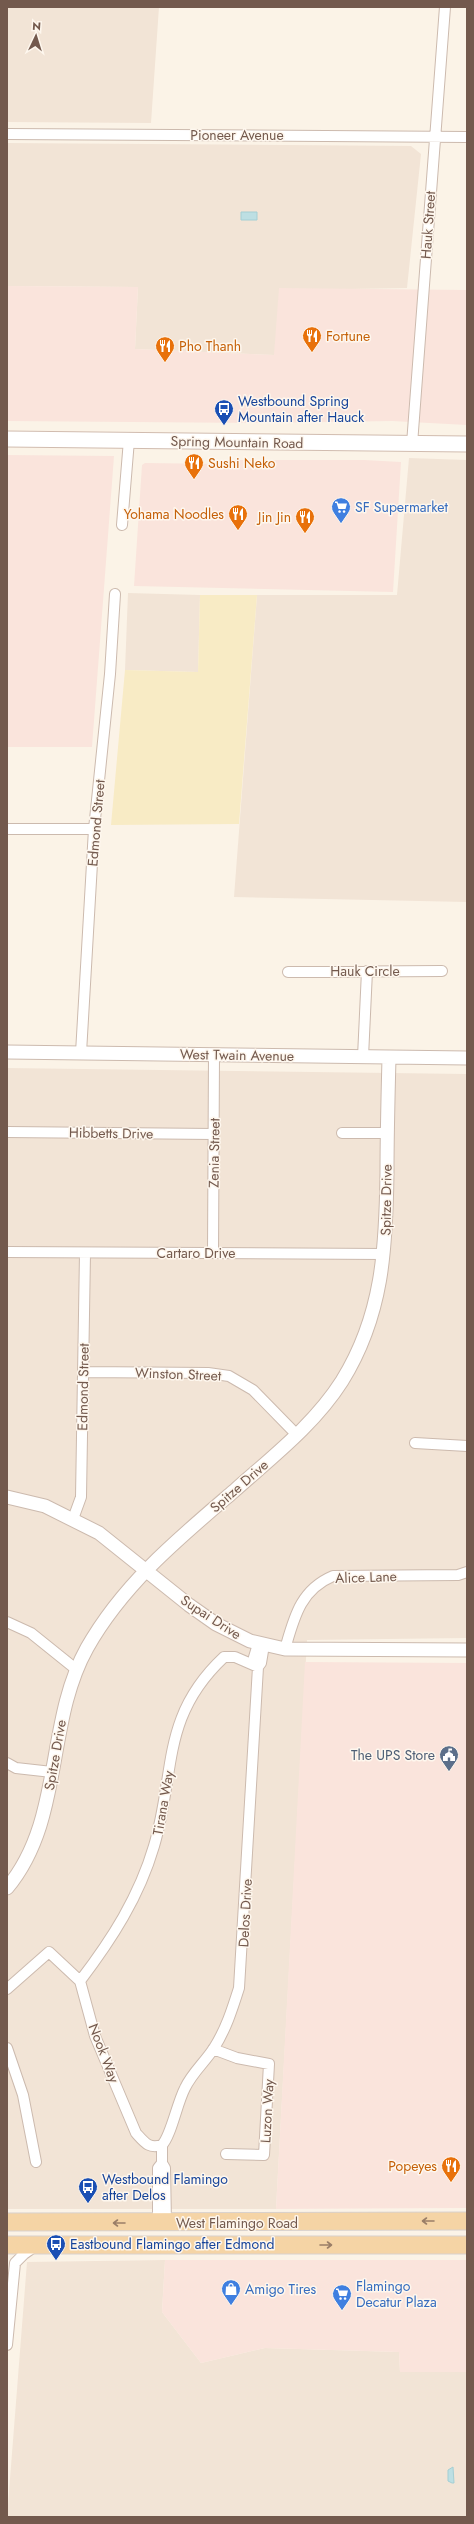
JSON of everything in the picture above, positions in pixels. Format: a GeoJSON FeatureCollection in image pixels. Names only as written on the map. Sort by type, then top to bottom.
{"type":"FeatureCollection","features":[{"type":"Feature","properties":{"kind":"main road","name":"Spring Mountain Road"},"geometry":{"type":"LineString","coordinates":[[7,439],[467,444]]}},
{"type":"Feature","properties":{"kind":"main road","name":"West Flamingo Road"},"geometry":{"type":"LineString","coordinates":[[7,2222],[289,2223],[467,2221]]}},
{"type":"Feature","properties":{"kind":"main road"},"geometry":{"type":"LineString","coordinates":[[288,2245],[302,2235],[342,2232],[367,2222]]}},
{"type":"Feature","properties":{"kind":"main road"},"geometry":{"type":"LineString","coordinates":[[7,2239],[12,2234],[26,2234],[60,2223]]}},
{"type":"Feature","properties":{"kind":"main road"},"geometry":{"type":"LineString","coordinates":[[203,2245],[241,2235],[277,2234],[287,2229],[289,2223]]}},
{"type":"Feature","properties":{"kind":"main road","name":"West Flamingo Road"},"geometry":{"type":"LineString","coordinates":[[7,2245],[467,2245]]}},
{"type":"Feature","properties":{"kind":"street","name":"Hauk Street"},"geometry":{"type":"LineString","coordinates":[[412,444],[445,7]]}},
{"type":"Feature","properties":{"kind":"street","name":"Pioneer Avenue"},"geometry":{"type":"LineString","coordinates":[[7,134],[467,137]]}},
{"type":"Feature","properties":{"kind":"street"},"geometry":{"type":"LineString","coordinates":[[122,525],[129,440]]}},
{"type":"Feature","properties":{"kind":"street","name":"Edmond Street"},"geometry":{"type":"LineString","coordinates":[[81,1053],[94,829],[110,674],[115,594]]}},
{"type":"Feature","properties":{"kind":"street"},"geometry":{"type":"LineString","coordinates":[[8,829],[94,829]]}},
{"type":"Feature","properties":{"kind":"street"},"geometry":{"type":"LineString","coordinates":[[363,1056],[367,971]]}},
{"type":"Feature","properties":{"kind":"street","name":"Hauk Circle"},"geometry":{"type":"LineString","coordinates":[[288,972],[442,971]]}},
{"type":"Feature","properties":{"kind":"street","name":"West Twain Avenue"},"geometry":{"type":"LineString","coordinates":[[7,1052],[467,1058]]}},
{"type":"Feature","properties":{"kind":"street","name":"Zenia Street"},"geometry":{"type":"LineString","coordinates":[[213,1253],[214,1054]]}},
{"type":"Feature","properties":{"kind":"street","name":"Spitze Drive"},"geometry":{"type":"LineString","coordinates":[[7,1888],[27,1855],[39,1828],[52,1772],[61,1717],[77,1670],[100,1628],[122,1598],[146,1570],[297,1435],[341,1382],[358,1350],[378,1292],[384,1254],[389,1058]]}},
{"type":"Feature","properties":{"kind":"street","name":"Hibbetts Drive"},"geometry":{"type":"LineString","coordinates":[[7,1132],[214,1134]]}},
{"type":"Feature","properties":{"kind":"street"},"geometry":{"type":"LineString","coordinates":[[342,1133],[388,1133]]}},
{"type":"Feature","properties":{"kind":"street","name":"Cartaro Drive"},"geometry":{"type":"LineString","coordinates":[[7,1252],[384,1254]]}},
{"type":"Feature","properties":{"kind":"street","name":"Edmond Street"},"geometry":{"type":"LineString","coordinates":[[73,1519],[81,1497],[85,1253]]}},
{"type":"Feature","properties":{"kind":"street","name":"Winston Street"},"geometry":{"type":"LineString","coordinates":[[84,1372],[208,1373],[229,1376],[253,1390],[297,1435]]}},
{"type":"Feature","properties":{"kind":"street"},"geometry":{"type":"LineString","coordinates":[[415,1443],[467,1446]]}},
{"type":"Feature","properties":{"kind":"street","name":"Supai Drive"},"geometry":{"type":"LineString","coordinates":[[7,1497],[45,1506],[99,1533],[216,1624],[241,1638],[285,1649],[467,1650]]}},
{"type":"Feature","properties":{"kind":"street","name":"Alice Lane"},"geometry":{"type":"LineString","coordinates":[[285,1649],[294,1616],[305,1595],[322,1581],[333,1576],[458,1575],[467,1572]]}},
{"type":"Feature","properties":{"kind":"street"},"geometry":{"type":"LineString","coordinates":[[7,1622],[31,1633],[77,1670]]}},
{"type":"Feature","properties":{"kind":"street","name":"Delos Drive"},"geometry":{"type":"LineString","coordinates":[[162,2223],[165,2168],[162,2163],[162,2145],[167,2139],[173,2114],[185,2087],[213,2049],[228,2023],[239,1988],[242,1968],[255,1666],[261,1663],[261,1644]]}},
{"type":"Feature","properties":{"kind":"street","name":"Tirana Way"},"geometry":{"type":"LineString","coordinates":[[80,1981],[114,1934],[144,1876],[163,1810],[174,1737],[186,1706],[206,1676],[224,1657],[235,1657],[255,1666]]}},
{"type":"Feature","properties":{"kind":"street"},"geometry":{"type":"LineString","coordinates":[[7,1763],[16,1768],[52,1772]]}},
{"type":"Feature","properties":{"kind":"street"},"geometry":{"type":"LineString","coordinates":[[7,1989],[48,1952],[80,1981]]}},
{"type":"Feature","properties":{"kind":"street","name":"Nook Way"},"geometry":{"type":"LineString","coordinates":[[80,1981],[95,2036],[136,2133],[147,2146],[154,2147],[162,2145]]}},
{"type":"Feature","properties":{"kind":"street"},"geometry":{"type":"LineString","coordinates":[[7,2048],[23,2095],[36,2162]]}},
{"type":"Feature","properties":{"kind":"street","name":"Luzon Way"},"geometry":{"type":"LineString","coordinates":[[213,2049],[237,2058],[269,2064],[264,2155],[226,2154]]}},
{"type":"Feature","properties":{"kind":"street"},"geometry":{"type":"LineString","coordinates":[[7,2345],[15,2263],[24,2254],[39,2245]]}},
{"type":"Feature","properties":{"kind":"shaded area"},"geometry":{"type":"Polygon","coordinates":[[[7,7],[159,7],[151,123],[7,122],[7,7]]]}},
{"type":"Feature","properties":{"kind":"shaded area"},"geometry":{"type":"Polygon","coordinates":[[[7,143],[411,146],[421,154],[407,288],[350,289],[274,355],[135,349],[138,287],[7,286],[7,143]]]}},
{"type":"Feature","properties":{"kind":"shaded area"},"geometry":{"type":"Polygon","coordinates":[[[7,286],[138,287],[135,349],[274,355],[279,288],[467,290],[467,425],[392,421],[267,423],[7,421],[7,286]]]}},
{"type":"Feature","properties":{"kind":"shaded area"},"geometry":{"type":"Polygon","coordinates":[[[7,455],[114,456],[92,747],[7,747],[7,455]]]}},
{"type":"Feature","properties":{"kind":"shaded area"},"geometry":{"type":"Polygon","coordinates":[[[409,458],[467,460],[467,902],[234,897],[257,595],[397,595],[409,458]]]}},
{"type":"Feature","properties":{"kind":"shaded area"},"geometry":{"type":"Polygon","coordinates":[[[224,460],[364,460],[401,462],[393,592],[134,586],[142,465],[145,463],[223,464],[224,460]]]}},
{"type":"Feature","properties":{"kind":"shaded area"},"geometry":{"type":"Polygon","coordinates":[[[128,593],[200,595],[198,672],[125,670],[128,593]]]}},
{"type":"Feature","properties":{"kind":"shaded area"},"geometry":{"type":"Polygon","coordinates":[[[7,1068],[467,1074],[467,1638],[307,1640],[276,2209],[7,2209],[7,1068]]]}},
{"type":"Feature","properties":{"kind":"shaded area"},"geometry":{"type":"Polygon","coordinates":[[[305,1662],[467,1663],[467,2208],[276,2209],[305,1662]]]}},
{"type":"Feature","properties":{"kind":"shaded area"},"geometry":{"type":"Polygon","coordinates":[[[165,2260],[162,2312],[201,2363],[265,2348],[399,2352],[400,2372],[467,2372],[467,2517],[7,2517],[27,2262],[165,2260]]]}},
{"type":"Feature","properties":{"kind":"shaded area"},"geometry":{"type":"Polygon","coordinates":[[[165,2260],[467,2260],[467,2372],[400,2372],[399,2352],[265,2348],[201,2363],[162,2312],[165,2260]]]}},
{"type":"Feature","properties":{"kind":"sand"},"geometry":{"type":"Polygon","coordinates":[[[200,595],[257,595],[239,824],[111,825],[125,670],[198,672],[200,595]]]}},
{"type":"Feature","properties":{"kind":"water"},"geometry":{"type":"Polygon","coordinates":[[[241,212],[257,212],[257,220],[241,220],[241,212]]]}},
{"type":"Feature","properties":{"kind":"water"},"geometry":{"type":"Polygon","coordinates":[[[453,2467],[454,2483],[452,2483],[448,2481],[448,2470],[453,2467]]]}},
{"type":"Feature","properties":{"kind":"place","name":"Fortune"},"geometry":{"type":"Point","coordinates":[312,353]}},
{"type":"Feature","properties":{"kind":"place","name":"Pho Thanh"},"geometry":{"type":"Point","coordinates":[165,363]}},
{"type":"Feature","properties":{"kind":"place","name":"Westbound Spring Mountain after Hauck"},"geometry":{"type":"Point","coordinates":[224,426]}},
{"type":"Feature","properties":{"kind":"place","name":"Sushi Neko"},"geometry":{"type":"Point","coordinates":[194,480]}},
{"type":"Feature","properties":{"kind":"place","name":"SF Supermarket"},"geometry":{"type":"Point","coordinates":[341,524]}},
{"type":"Feature","properties":{"kind":"place","name":"Yohama Noodles"},"geometry":{"type":"Point","coordinates":[238,531]}},
{"type":"Feature","properties":{"kind":"place","name":"Jin Jin"},"geometry":{"type":"Point","coordinates":[305,534]}},
{"type":"Feature","properties":{"kind":"place","name":"The UPS Store"},"geometry":{"type":"Point","coordinates":[449,1772]}},
{"type":"Feature","properties":{"kind":"place","name":"Popeyes"},"geometry":{"type":"Point","coordinates":[451,2183]}},
{"type":"Feature","properties":{"kind":"place","name":"Westbound Flamingo after Delos"},"geometry":{"type":"Point","coordinates":[88,2204]}},
{"type":"Feature","properties":{"kind":"place","name":"Eastbound Flamingo after Edmond"},"geometry":{"type":"Point","coordinates":[56,2261]}},
{"type":"Feature","properties":{"kind":"place","name":"Amigo Tires"},"geometry":{"type":"Point","coordinates":[231,2306]}},
{"type":"Feature","properties":{"kind":"place","name":"Flamingo Decatur Plaza"},"geometry":{"type":"Point","coordinates":[342,2311]}}]}
